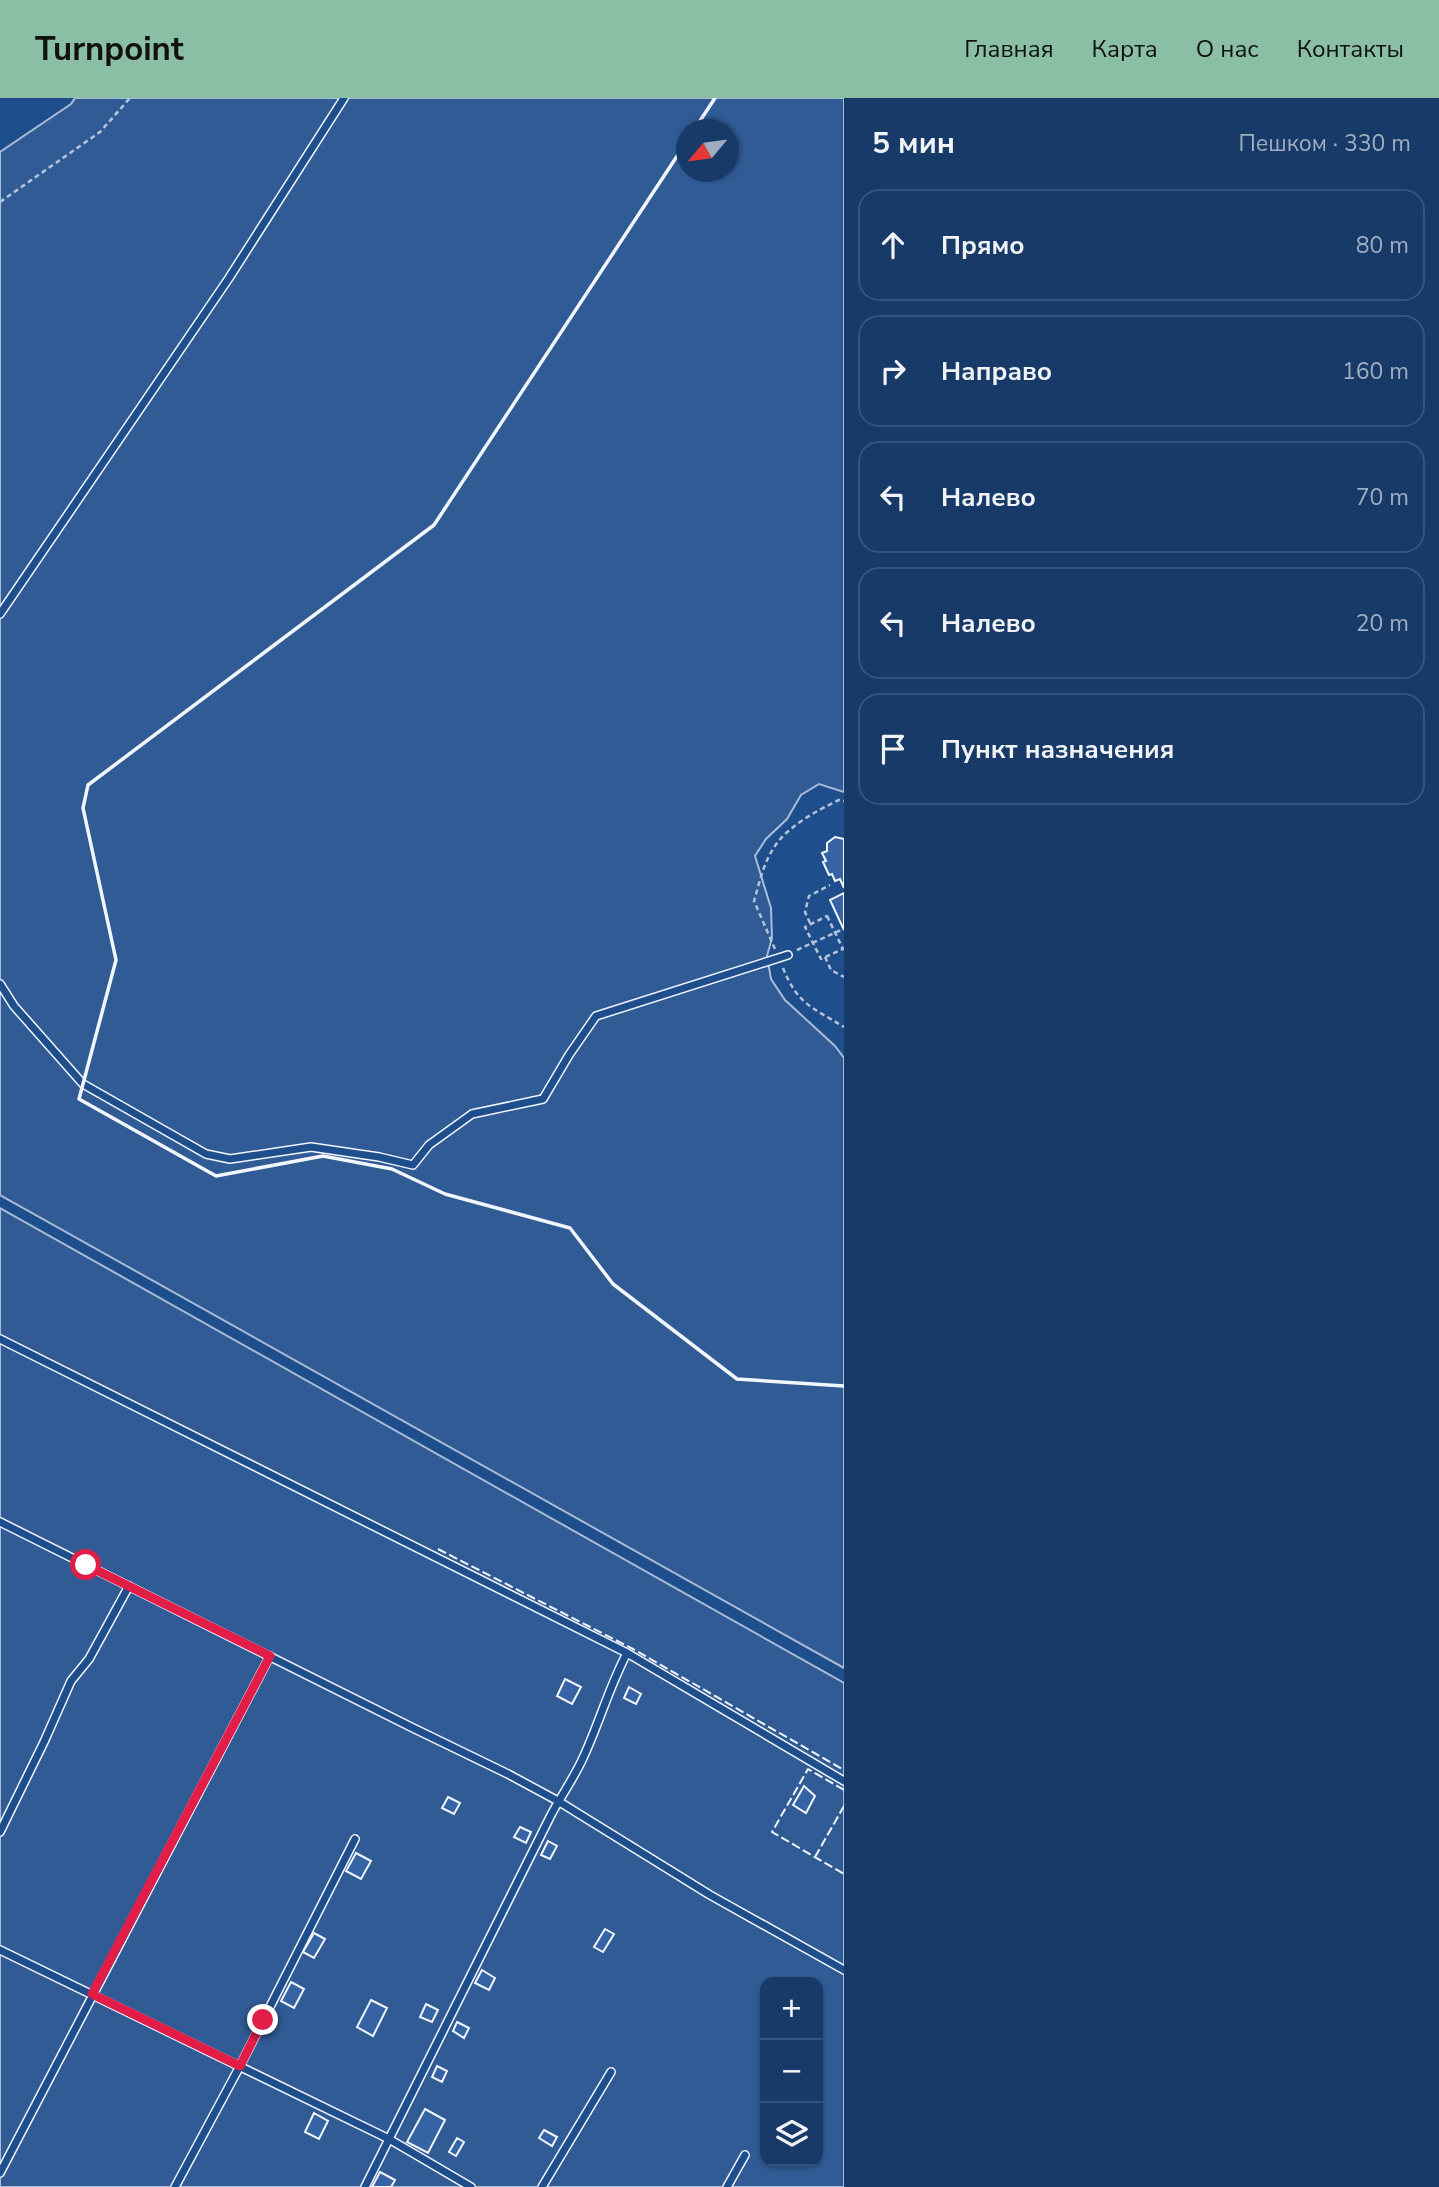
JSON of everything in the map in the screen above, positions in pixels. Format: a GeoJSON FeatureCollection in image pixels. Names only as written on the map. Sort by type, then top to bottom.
{"type":"FeatureCollection","features":[{"type":"Feature","properties":{"kind":"lane"},"geometry":{"type":"LineString","coordinates":[[0,614],[229,278],[344,98]]}},
{"type":"Feature","properties":{"kind":"lane"},"geometry":{"type":"LineString","coordinates":[[0,984],[15,1006],[83,1084],[206,1154],[230,1159],[311,1147],[413,1165],[429,1145],[472,1114],[543,1099],[596,1016],[783,956]]}},
{"type":"Feature","properties":{"kind":"lane"},"geometry":{"type":"LineString","coordinates":[[0,1339],[627,1653],[844,1781]]}},
{"type":"Feature","properties":{"kind":"lane"},"geometry":{"type":"LineString","coordinates":[[0,1522],[508,1774],[558,1801],[710,1895],[844,1970]]}},
{"type":"Feature","properties":{"kind":"lane"},"geometry":{"type":"LineString","coordinates":[[0,1832],[71,1681],[89,1659],[129,1586]]}},
{"type":"Feature","properties":{"kind":"lane"},"geometry":{"type":"LineString","coordinates":[[365,2187],[558,1801],[585,1755],[614,1678],[627,1653]]}},
{"type":"Feature","properties":{"kind":"lane"},"geometry":{"type":"LineString","coordinates":[[0,2173],[270,1656]]}},
{"type":"Feature","properties":{"kind":"lane"},"geometry":{"type":"LineString","coordinates":[[175,2187],[240,2066],[355,1839]]}},
{"type":"Feature","properties":{"kind":"lane"},"geometry":{"type":"LineString","coordinates":[[0,1950],[389,2139],[471,2187]]}},
{"type":"Feature","properties":{"kind":"lane"},"geometry":{"type":"LineString","coordinates":[[542,2187],[611,2071]]}},
{"type":"Feature","properties":{"kind":"lane"},"geometry":{"type":"LineString","coordinates":[[727,2187],[745,2155]]}},
{"type":"Feature","properties":{"kind":"path"},"geometry":{"type":"LineString","coordinates":[[0,202],[100,132],[130,98]]}},
{"type":"Feature","properties":{"kind":"path"},"geometry":{"type":"LineString","coordinates":[[844,801],[839,800],[804,818],[774,847],[762,872],[754,901],[783,956],[792,988],[804,1002],[844,1027]]}},
{"type":"Feature","properties":{"kind":"path"},"geometry":{"type":"LineString","coordinates":[[811,924],[805,912],[808,896],[830,885]]}},
{"type":"Feature","properties":{"kind":"path"},"geometry":{"type":"LineString","coordinates":[[827,916],[835,932],[843,948],[821,959],[806,927],[827,916]]}},
{"type":"Feature","properties":{"kind":"path"},"geometry":{"type":"LineString","coordinates":[[783,956],[841,930]]}},
{"type":"Feature","properties":{"kind":"path"},"geometry":{"type":"LineString","coordinates":[[825,957],[831,970],[844,977]]}},
{"type":"Feature","properties":{"kind":"shaded area"},"geometry":{"type":"Polygon","coordinates":[[[75,98],[844,98],[844,792],[819,784],[801,795],[787,819],[766,839],[755,856],[771,908],[772,938],[767,956],[771,979],[785,1000],[835,1046],[844,1058],[844,1668],[0,1195],[0,152],[71,104],[75,98]]]}},
{"type":"Feature","properties":{"kind":"shaded area"},"geometry":{"type":"Polygon","coordinates":[[[0,1208],[844,1683],[844,2187],[0,2187],[0,1208]]]}},
{"type":"Feature","properties":{"kind":"building"},"geometry":{"type":"Polygon","coordinates":[[[835,837],[844,839],[844,888],[840,879],[835,881],[832,874],[829,875],[823,862],[826,861],[822,853],[827,851],[827,843],[835,837]]]}},
{"type":"Feature","properties":{"kind":"building"},"geometry":{"type":"Polygon","coordinates":[[[844,893],[844,930],[830,900],[844,893]]]}},
{"type":"Feature","properties":{"kind":"building"},"geometry":{"type":"Polygon","coordinates":[[[565,1679],[581,1687],[572,1704],[557,1696],[565,1679]]]}},
{"type":"Feature","properties":{"kind":"building"},"geometry":{"type":"Polygon","coordinates":[[[629,1687],[641,1694],[636,1704],[624,1698],[629,1687]]]}},
{"type":"Feature","properties":{"kind":"building"},"geometry":{"type":"Polygon","coordinates":[[[804,1786],[815,1796],[806,1813],[793,1805],[804,1786]]]}},
{"type":"Feature","properties":{"kind":"building"},"geometry":{"type":"Polygon","coordinates":[[[448,1797],[460,1803],[454,1814],[442,1808],[448,1797]]]}},
{"type":"Feature","properties":{"kind":"building"},"geometry":{"type":"Polygon","coordinates":[[[520,1827],[531,1832],[526,1843],[514,1837],[520,1827]]]}},
{"type":"Feature","properties":{"kind":"building"},"geometry":{"type":"Polygon","coordinates":[[[548,1841],[557,1846],[550,1859],[541,1855],[548,1841]]]}},
{"type":"Feature","properties":{"kind":"building"},"geometry":{"type":"Polygon","coordinates":[[[356,1853],[371,1861],[361,1879],[346,1871],[356,1853]]]}},
{"type":"Feature","properties":{"kind":"building"},"geometry":{"type":"Polygon","coordinates":[[[605,1929],[614,1934],[603,1952],[594,1947],[605,1929]]]}},
{"type":"Feature","properties":{"kind":"building"},"geometry":{"type":"Polygon","coordinates":[[[314,1933],[325,1939],[314,1958],[303,1952],[314,1933]]]}},
{"type":"Feature","properties":{"kind":"building"},"geometry":{"type":"Polygon","coordinates":[[[482,1970],[495,1978],[489,1990],[475,1983],[482,1970]]]}},
{"type":"Feature","properties":{"kind":"building"},"geometry":{"type":"Polygon","coordinates":[[[291,1982],[304,1989],[294,2008],[281,2001],[291,1982]]]}},
{"type":"Feature","properties":{"kind":"building"},"geometry":{"type":"Polygon","coordinates":[[[371,2000],[387,2008],[373,2036],[357,2027],[371,2000]]]}},
{"type":"Feature","properties":{"kind":"building"},"geometry":{"type":"Polygon","coordinates":[[[426,2004],[438,2010],[432,2022],[420,2017],[426,2004]]]}},
{"type":"Feature","properties":{"kind":"building"},"geometry":{"type":"Polygon","coordinates":[[[457,2022],[469,2028],[464,2038],[453,2031],[457,2022]]]}},
{"type":"Feature","properties":{"kind":"building"},"geometry":{"type":"Polygon","coordinates":[[[437,2066],[447,2071],[442,2082],[432,2077],[437,2066]]]}},
{"type":"Feature","properties":{"kind":"building"},"geometry":{"type":"Polygon","coordinates":[[[425,2109],[445,2120],[428,2153],[407,2142],[425,2109]]]}},
{"type":"Feature","properties":{"kind":"building"},"geometry":{"type":"Polygon","coordinates":[[[314,2113],[328,2121],[319,2139],[305,2132],[314,2113]]]}},
{"type":"Feature","properties":{"kind":"building"},"geometry":{"type":"Polygon","coordinates":[[[544,2130],[557,2137],[552,2146],[539,2138],[544,2130]]]}},
{"type":"Feature","properties":{"kind":"building"},"geometry":{"type":"Polygon","coordinates":[[[457,2138],[464,2142],[456,2156],[449,2152],[457,2138]]]}},
{"type":"Feature","properties":{"kind":"building"},"geometry":{"type":"Polygon","coordinates":[[[380,2172],[395,2180],[391,2187],[372,2187],[380,2172]]]}},
{"type":"Feature","properties":{"kind":"fence"},"geometry":{"type":"LineString","coordinates":[[438,1549],[633,1649],[844,1770]]}},
{"type":"Feature","properties":{"kind":"fence"},"geometry":{"type":"LineString","coordinates":[[844,1790],[808,1769],[772,1832],[844,1874]]}},
{"type":"Feature","properties":{"kind":"fence"},"geometry":{"type":"LineString","coordinates":[[815,1857],[844,1806]]}},
{"type":"Feature","properties":{"kind":"wall"},"geometry":{"type":"LineString","coordinates":[[701,119],[715,98]]}},
{"type":"Feature","properties":{"kind":"wall"},"geometry":{"type":"LineString","coordinates":[[676,158],[434,525],[88,785],[83,808],[116,960],[79,1099],[216,1176],[323,1156],[392,1169],[445,1194],[570,1228],[613,1284],[737,1379],[844,1386]]}},
{"type":"Feature","properties":{"kind":"route"},"geometry":{"type":"LineString","coordinates":[[86,1565],[270,1656],[92,1994],[240,2066],[263,2020]]}}]}
